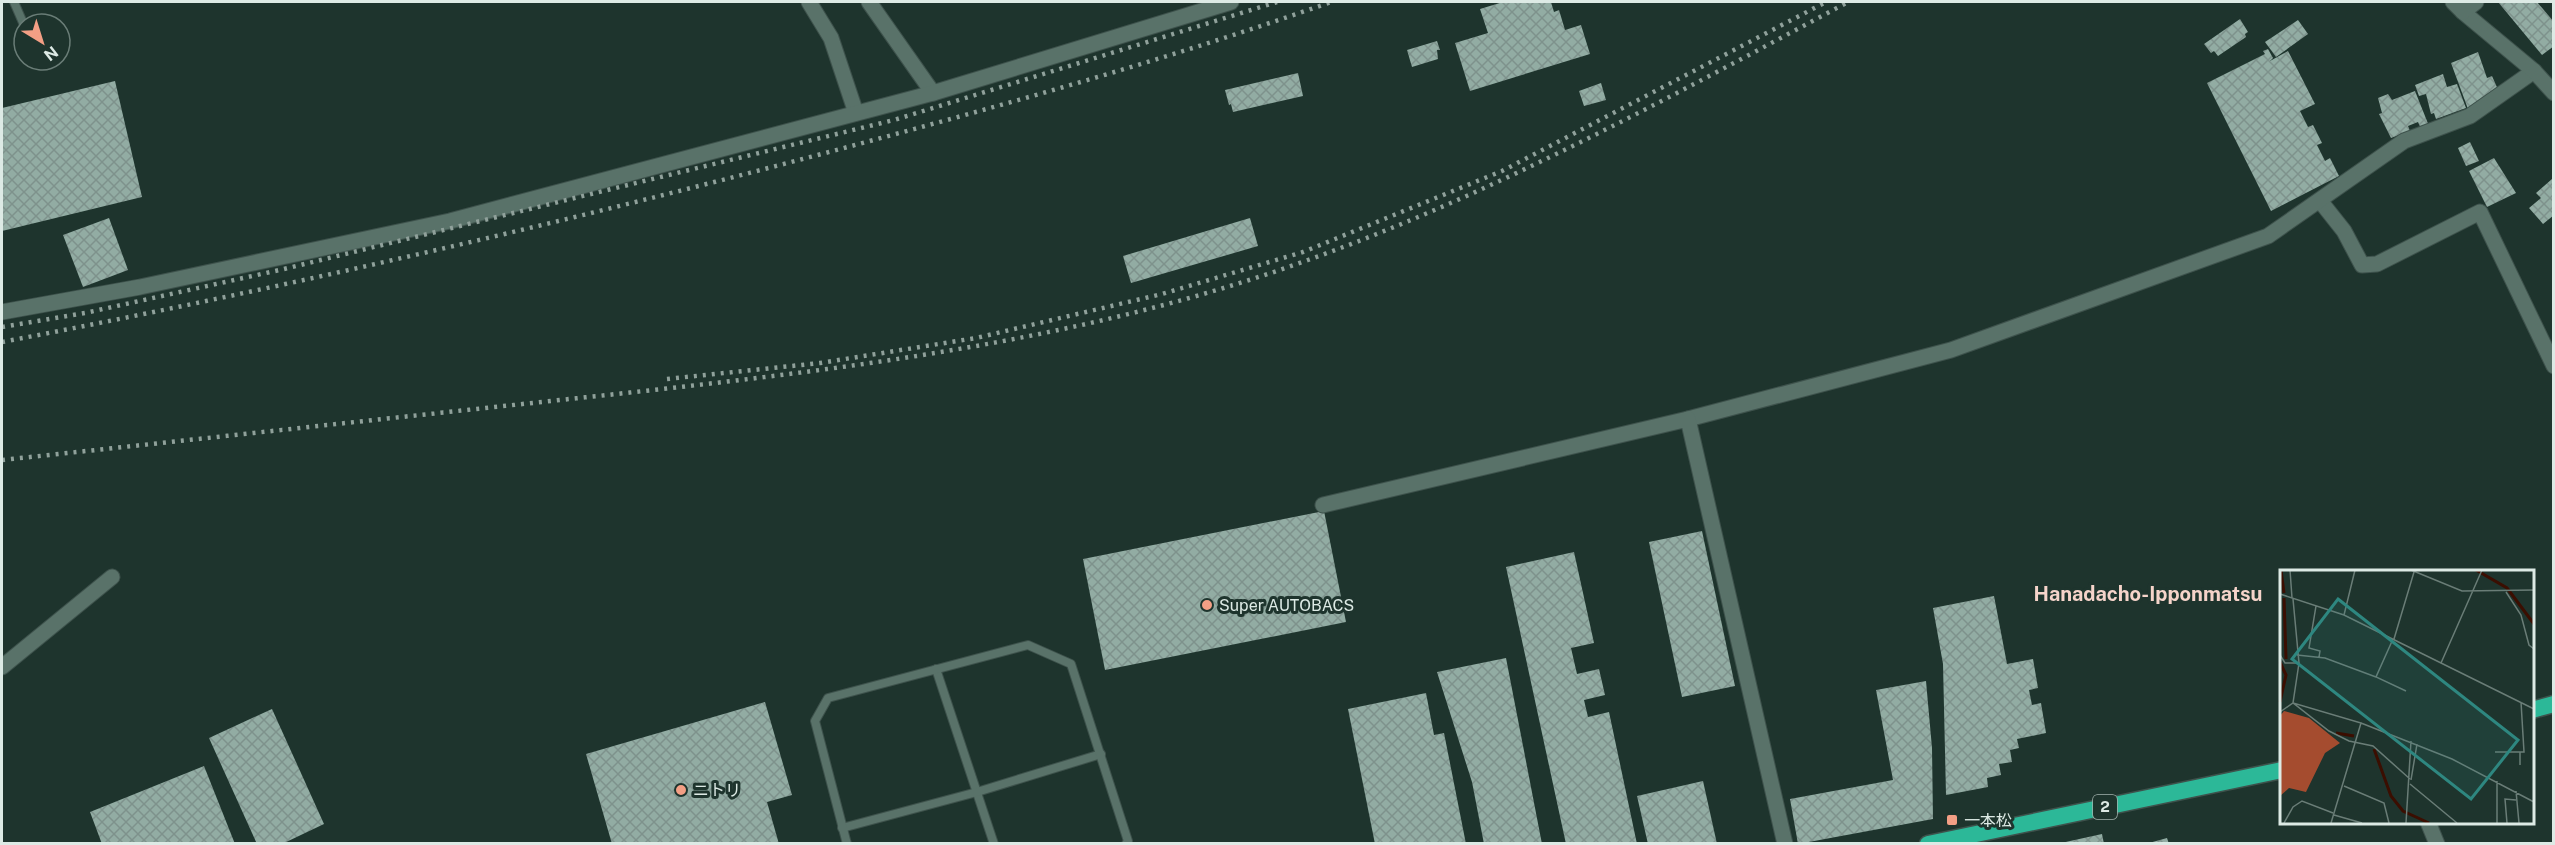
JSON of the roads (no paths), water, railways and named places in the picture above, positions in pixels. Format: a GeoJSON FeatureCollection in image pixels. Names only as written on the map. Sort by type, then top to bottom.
{"type":"FeatureCollection","features":[{"type":"Feature","properties":{"kind":"highway"},"geometry":{"type":"LineString","coordinates":[[2534,709],[2553,704]]}},
{"type":"Feature","properties":{"kind":"highway","name":"2"},"geometry":{"type":"LineString","coordinates":[[1928,843],[2280,770]]}},
{"type":"Feature","properties":{"kind":"street"},"geometry":{"type":"LineString","coordinates":[[809,2],[831,38],[856,113]]}},
{"type":"Feature","properties":{"kind":"street"},"geometry":{"type":"LineString","coordinates":[[869,2],[933,93]]}},
{"type":"Feature","properties":{"kind":"street"},"geometry":{"type":"LineString","coordinates":[[2,312],[140,287],[450,221],[933,93],[1231,2]]}},
{"type":"Feature","properties":{"kind":"street"},"geometry":{"type":"LineString","coordinates":[[2458,7],[2476,2]]}},
{"type":"Feature","properties":{"kind":"street"},"geometry":{"type":"LineString","coordinates":[[2458,7],[2534,71],[2553,93]]}},
{"type":"Feature","properties":{"kind":"street"},"geometry":{"type":"LineString","coordinates":[[1323,505],[1688,418],[1951,350],[2268,236],[2321,202],[2359,170],[2404,141],[2470,116],[2534,71]]}},
{"type":"Feature","properties":{"kind":"street"},"geometry":{"type":"LineString","coordinates":[[2321,202],[2344,231],[2362,265],[2377,264],[2480,212],[2553,366]]}},
{"type":"Feature","properties":{"kind":"street"},"geometry":{"type":"LineString","coordinates":[[1688,418],[1785,843]]}},
{"type":"Feature","properties":{"kind":"street"},"geometry":{"type":"LineString","coordinates":[[2,668],[112,577]]}},
{"type":"Feature","properties":{"kind":"street"},"geometry":{"type":"LineString","coordinates":[[2429,824],[2437,843]]}},
{"type":"Feature","properties":{"kind":"lane"},"geometry":{"type":"LineString","coordinates":[[847,843],[815,721],[828,698],[1028,645],[1071,664],[1128,841],[1126,843]]}},
{"type":"Feature","properties":{"kind":"lane"},"geometry":{"type":"LineString","coordinates":[[936,669],[994,843]]}},
{"type":"Feature","properties":{"kind":"lane"},"geometry":{"type":"LineString","coordinates":[[842,828],[977,792],[1101,754]]}},
{"type":"Feature","properties":{"kind":"railway"},"geometry":{"type":"LineString","coordinates":[[2,327],[85,313],[284,269],[894,120],[1277,2]]}},
{"type":"Feature","properties":{"kind":"railway"},"geometry":{"type":"LineString","coordinates":[[2,342],[314,278],[726,179],[1081,82],[1207,44],[1331,2]]}},
{"type":"Feature","properties":{"kind":"railway"},"geometry":{"type":"LineString","coordinates":[[667,379],[820,363],[976,338],[1162,294],[1303,252],[1502,171],[1826,2]]}},
{"type":"Feature","properties":{"kind":"railway"},"geometry":{"type":"LineString","coordinates":[[2,460],[778,375],[957,349],[1046,333],[1134,313],[1222,289],[1308,260],[1447,205],[1582,141],[1848,2]]}},
{"type":"Feature","properties":{"kind":"place","name":"Super AUTOBACS"},"geometry":{"type":"Point","coordinates":[1207,605]}},
{"type":"Feature","properties":{"kind":"place","name":"ニトリ"},"geometry":{"type":"Point","coordinates":[681,790]}},
{"type":"Feature","properties":{"kind":"place","name":"一本松"},"geometry":{"type":"Point","coordinates":[1952,820]}},
{"type":"Feature","properties":{"kind":"district","name":"Hanadacho-Ipponmatsu"},"geometry":{"type":"Point","coordinates":[2148,594]}}]}
